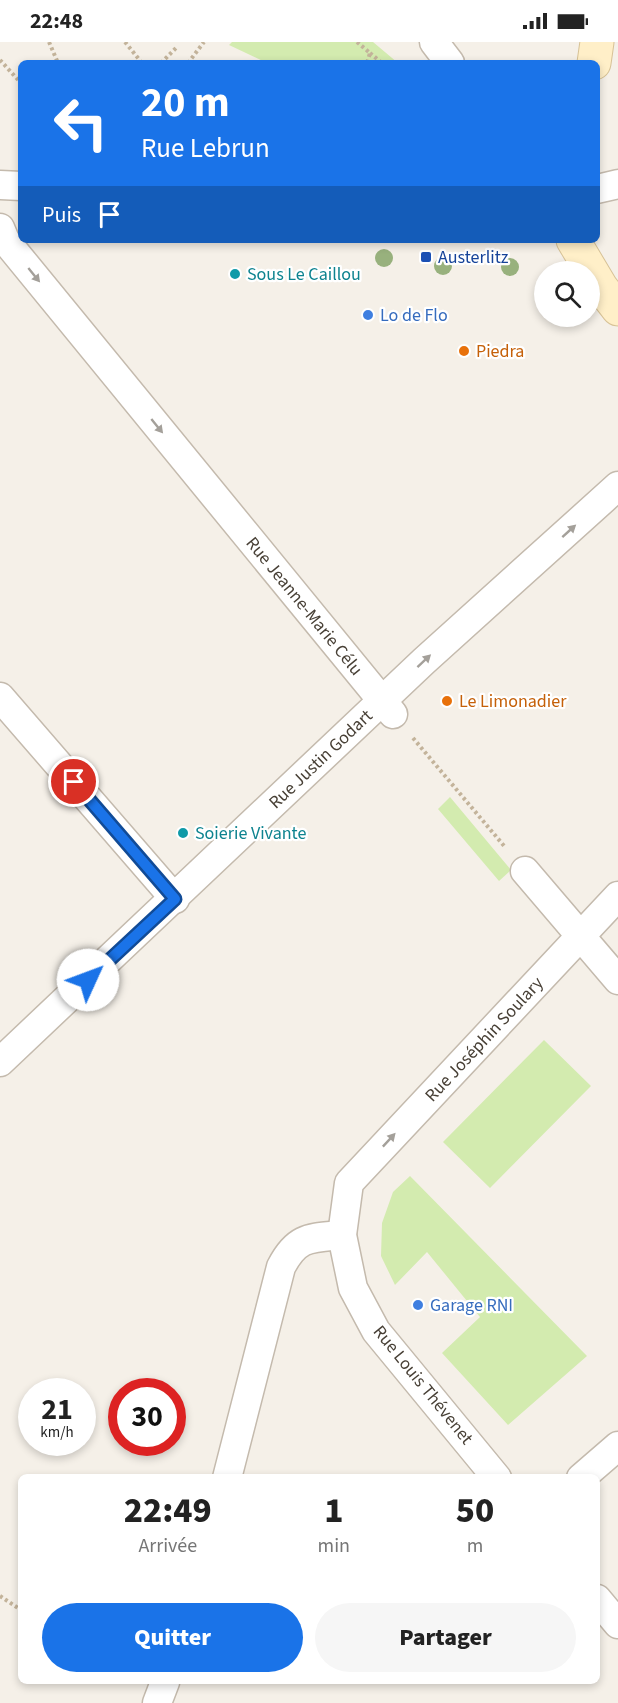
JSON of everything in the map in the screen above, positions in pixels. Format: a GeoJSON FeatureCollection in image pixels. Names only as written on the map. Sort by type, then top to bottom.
{"type":"FeatureCollection","features":[{"type":"Feature","properties":{"kind":"street"},"geometry":{"type":"LineString","coordinates":[[434,42],[448,60]]}},
{"type":"Feature","properties":{"kind":"street"},"geometry":{"type":"LineString","coordinates":[[594,60],[597,42]]}},
{"type":"Feature","properties":{"kind":"street"},"geometry":{"type":"LineString","coordinates":[[600,188],[618,184]]}},
{"type":"Feature","properties":{"kind":"street"},"geometry":{"type":"LineString","coordinates":[[0,185],[18,186]]}},
{"type":"Feature","properties":{"kind":"street","name":"Rue Jeanne-Marie Célu"},"geometry":{"type":"LineString","coordinates":[[0,228],[12,249],[387,708]]}},
{"type":"Feature","properties":{"kind":"street"},"geometry":{"type":"LineString","coordinates":[[575,243],[601,287],[618,309]]}},
{"type":"Feature","properties":{"kind":"street","name":"Rue Justin Godart"},"geometry":{"type":"LineString","coordinates":[[0,1062],[175,899],[387,708],[618,486]]}},
{"type":"Feature","properties":{"kind":"street"},"geometry":{"type":"LineString","coordinates":[[0,697],[175,899]]}},
{"type":"Feature","properties":{"kind":"street"},"geometry":{"type":"LineString","coordinates":[[525,871],[618,980]]}},
{"type":"Feature","properties":{"kind":"street","name":"Rue Joséphin Soulary"},"geometry":{"type":"LineString","coordinates":[[349,1183],[618,896]]}},
{"type":"Feature","properties":{"kind":"street","name":"Rue Louis Thévenet"},"geometry":{"type":"LineString","coordinates":[[349,1183],[342,1235],[353,1288],[376,1331],[494,1474]]}},
{"type":"Feature","properties":{"kind":"street"},"geometry":{"type":"LineString","coordinates":[[228,1474],[281,1267],[298,1243],[310,1238],[342,1235]]}},
{"type":"Feature","properties":{"kind":"street"},"geometry":{"type":"LineString","coordinates":[[586,1474],[618,1446]]}},
{"type":"Feature","properties":{"kind":"street"},"geometry":{"type":"LineString","coordinates":[[600,1603],[618,1624]]}},
{"type":"Feature","properties":{"kind":"street"},"geometry":{"type":"LineString","coordinates":[[157,1703],[164,1684]]}},
{"type":"Feature","properties":{"kind":"path"},"geometry":{"type":"LineString","coordinates":[[49,42],[57,60]]}},
{"type":"Feature","properties":{"kind":"path"},"geometry":{"type":"LineString","coordinates":[[125,42],[140,60]]}},
{"type":"Feature","properties":{"kind":"path"},"geometry":{"type":"LineString","coordinates":[[189,60],[204,42]]}},
{"type":"Feature","properties":{"kind":"path"},"geometry":{"type":"LineString","coordinates":[[357,42],[378,60]]}},
{"type":"Feature","properties":{"kind":"path"},"geometry":{"type":"LineString","coordinates":[[164,60],[177,48]]}},
{"type":"Feature","properties":{"kind":"path"},"geometry":{"type":"LineString","coordinates":[[368,60],[370,53]]}},
{"type":"Feature","properties":{"kind":"path"},"geometry":{"type":"LineString","coordinates":[[0,60],[18,80]]}},
{"type":"Feature","properties":{"kind":"path"},"geometry":{"type":"LineString","coordinates":[[387,708],[525,871]]}},
{"type":"Feature","properties":{"kind":"path"},"geometry":{"type":"LineString","coordinates":[[0,1596],[18,1608]]}},
{"type":"Feature","properties":{"kind":"green space"},"geometry":{"type":"Polygon","coordinates":[[[232,42],[373,42],[394,60],[261,60],[229,45],[232,42]]]}},
{"type":"Feature","properties":{"kind":"green space"},"geometry":{"type":"Polygon","coordinates":[[[450,797],[511,870],[499,881],[438,809],[450,797]]]}},
{"type":"Feature","properties":{"kind":"green space"},"geometry":{"type":"Polygon","coordinates":[[[544,1040],[591,1086],[490,1188],[443,1142],[544,1040]]]}},
{"type":"Feature","properties":{"kind":"green space"},"geometry":{"type":"Polygon","coordinates":[[[410,1176],[587,1356],[508,1425],[442,1353],[480,1317],[427,1252],[395,1285],[381,1256],[382,1223],[393,1192],[410,1176]]]}},
{"type":"Feature","properties":{"kind":"place","name":"Austerlitz"},"geometry":{"type":"Point","coordinates":[426,257]}},
{"type":"Feature","properties":{"kind":"place","name":"Sous Le Caillou"},"geometry":{"type":"Point","coordinates":[235,274]}},
{"type":"Feature","properties":{"kind":"place","name":"Lo de Flo"},"geometry":{"type":"Point","coordinates":[368,315]}},
{"type":"Feature","properties":{"kind":"place","name":"Piedra"},"geometry":{"type":"Point","coordinates":[464,351]}},
{"type":"Feature","properties":{"kind":"place","name":"Le Limonadier"},"geometry":{"type":"Point","coordinates":[447,701]}},
{"type":"Feature","properties":{"kind":"place","name":"Soierie Vivante"},"geometry":{"type":"Point","coordinates":[183,833]}},
{"type":"Feature","properties":{"kind":"place","name":"Garage RNI"},"geometry":{"type":"Point","coordinates":[418,1305]}},
{"type":"Feature","properties":{"kind":"route"},"geometry":{"type":"LineString","coordinates":[[74,782],[175,899],[88,980]]}}]}
